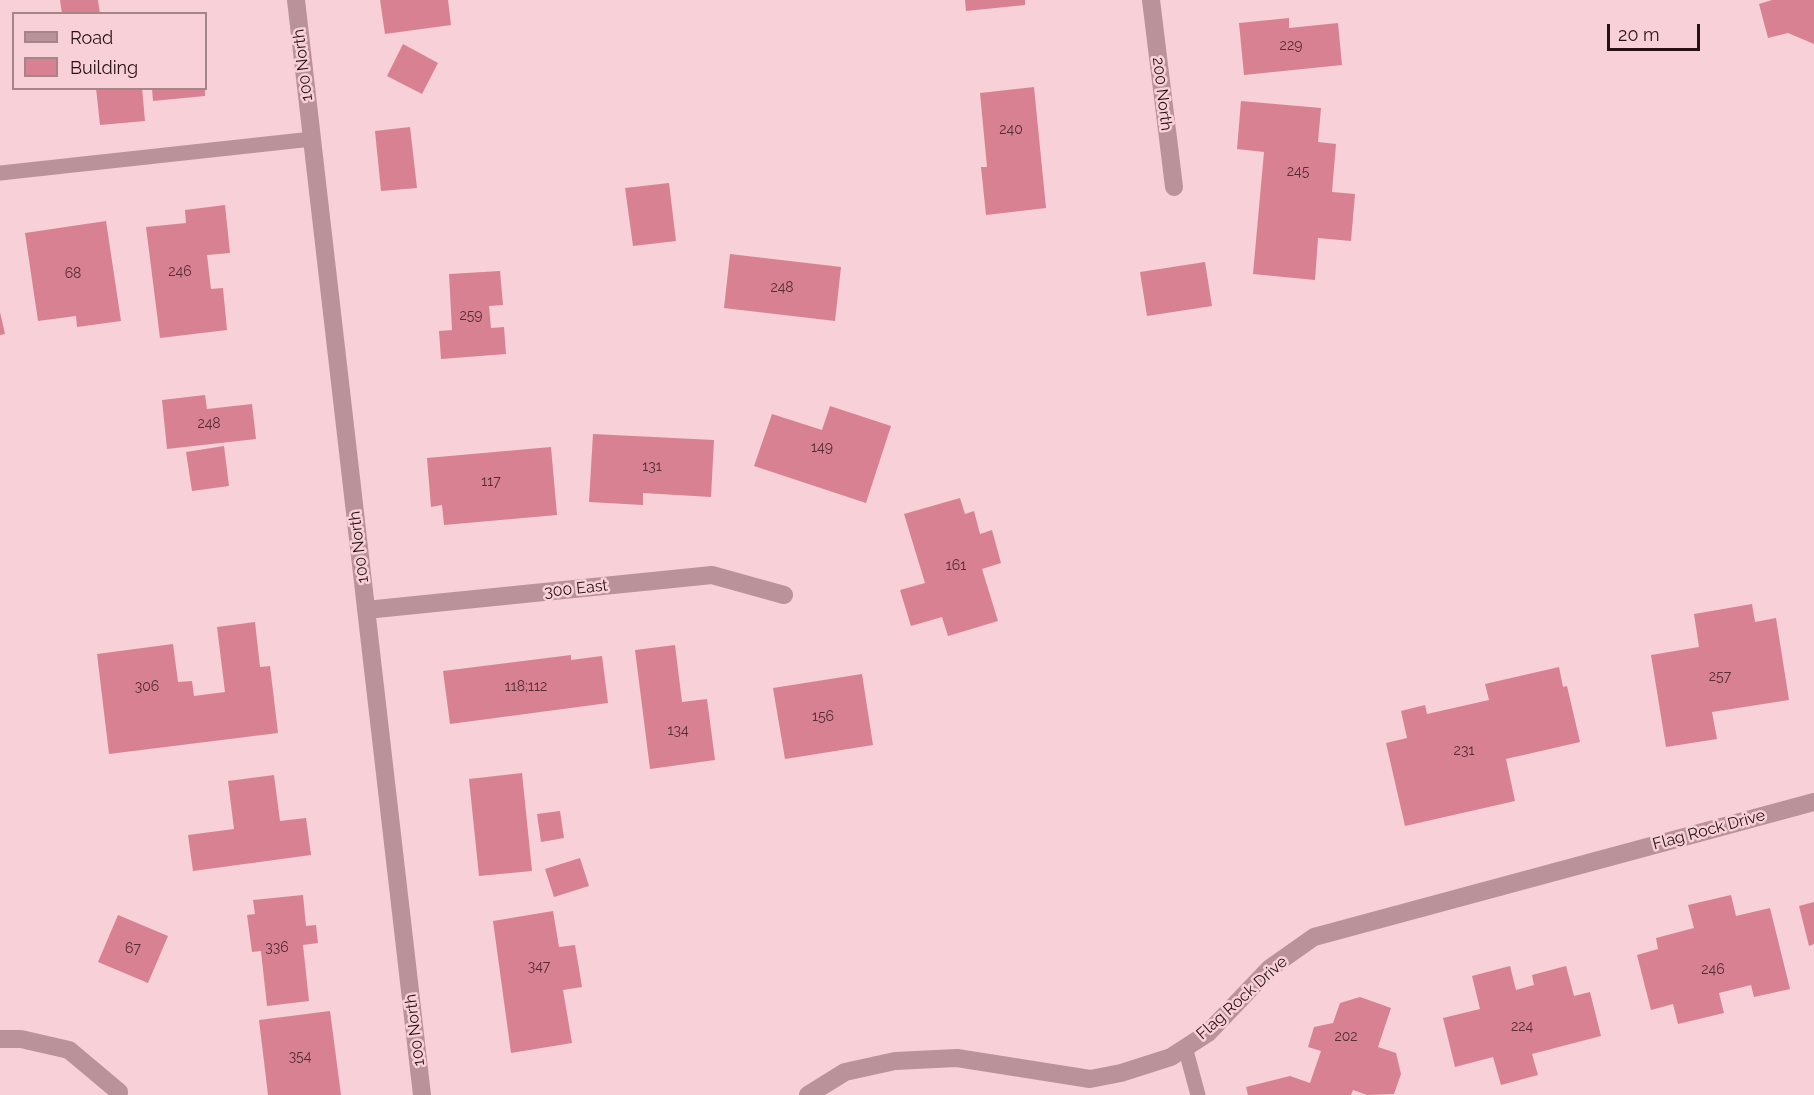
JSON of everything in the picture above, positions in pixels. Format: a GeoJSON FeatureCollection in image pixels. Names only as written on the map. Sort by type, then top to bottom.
{"type":"FeatureCollection","features":[{"type":"Feature","properties":{"kind":"street","name":"100 North"},"geometry":{"type":"LineString","coordinates":[[296,0],[423,1095]]}},
{"type":"Feature","properties":{"kind":"street","name":"200 North"},"geometry":{"type":"LineString","coordinates":[[1151,0],[1174,187]]}},
{"type":"Feature","properties":{"kind":"street","name":"300 East"},"geometry":{"type":"LineString","coordinates":[[366,609],[712,575],[784,595]]}},
{"type":"Feature","properties":{"kind":"street","name":"Flag Rock Drive"},"geometry":{"type":"LineString","coordinates":[[808,1095],[845,1072],[895,1061],[957,1058],[1090,1079],[1120,1074],[1171,1057],[1208,1033],[1270,968],[1314,937],[1814,802]]}},
{"type":"Feature","properties":{"kind":"street"},"geometry":{"type":"LineString","coordinates":[[0,1039],[21,1039],[69,1050],[119,1092]]}},
{"type":"Feature","properties":{"kind":"lane"},"geometry":{"type":"LineString","coordinates":[[0,173],[312,139]]}},
{"type":"Feature","properties":{"kind":"lane"},"geometry":{"type":"LineString","coordinates":[[1185,1047],[1198,1095]]}},
{"type":"Feature","properties":{"kind":"building"},"geometry":{"type":"Polygon","coordinates":[[[60,0],[98,0],[100,12],[62,12],[60,0]]]}},
{"type":"Feature","properties":{"kind":"building"},"geometry":{"type":"Polygon","coordinates":[[[380,0],[448,0],[451,25],[385,34],[380,0]]]}},
{"type":"Feature","properties":{"kind":"building"},"geometry":{"type":"Polygon","coordinates":[[[965,0],[1025,0],[1025,5],[966,11],[965,0]]]}},
{"type":"Feature","properties":{"kind":"building"},"geometry":{"type":"Polygon","coordinates":[[[1772,0],[1814,0],[1814,44],[1788,33],[1768,38],[1759,4],[1772,0]]]}},
{"type":"Feature","properties":{"kind":"building"},"geometry":{"type":"Polygon","coordinates":[[[1289,18],[1289,28],[1338,23],[1342,65],[1244,75],[1239,23],[1289,18]]]}},
{"type":"Feature","properties":{"kind":"building"},"geometry":{"type":"Polygon","coordinates":[[[403,44],[438,63],[422,94],[387,76],[403,44]]]}},
{"type":"Feature","properties":{"kind":"building"},"geometry":{"type":"Polygon","coordinates":[[[1034,87],[1046,208],[986,215],[981,167],[987,167],[980,93],[1034,87]]]}},
{"type":"Feature","properties":{"kind":"building"},"geometry":{"type":"Polygon","coordinates":[[[96,90],[142,90],[145,121],[100,125],[96,90]]]}},
{"type":"Feature","properties":{"kind":"building"},"geometry":{"type":"Polygon","coordinates":[[[152,90],[205,90],[205,96],[153,101],[152,90]]]}},
{"type":"Feature","properties":{"kind":"building"},"geometry":{"type":"Polygon","coordinates":[[[1241,101],[1321,108],[1318,142],[1336,144],[1332,192],[1355,194],[1351,241],[1318,238],[1315,280],[1253,274],[1264,152],[1237,149],[1241,101]]]}},
{"type":"Feature","properties":{"kind":"building"},"geometry":{"type":"Polygon","coordinates":[[[410,127],[417,188],[381,191],[375,131],[410,127]]]}},
{"type":"Feature","properties":{"kind":"building"},"geometry":{"type":"Polygon","coordinates":[[[669,183],[676,241],[633,246],[625,188],[669,183]]]}},
{"type":"Feature","properties":{"kind":"building"},"geometry":{"type":"Polygon","coordinates":[[[225,205],[230,253],[207,255],[211,289],[223,288],[227,330],[160,338],[146,227],[186,223],[185,210],[225,205]]]}},
{"type":"Feature","properties":{"kind":"building"},"geometry":{"type":"Polygon","coordinates":[[[106,221],[121,321],[77,327],[76,316],[38,321],[25,233],[106,221]]]}},
{"type":"Feature","properties":{"kind":"building"},"geometry":{"type":"Polygon","coordinates":[[[730,254],[841,267],[835,321],[724,308],[730,254]]]}},
{"type":"Feature","properties":{"kind":"building"},"geometry":{"type":"Polygon","coordinates":[[[1205,262],[1212,306],[1147,316],[1140,272],[1205,262]]]}},
{"type":"Feature","properties":{"kind":"building"},"geometry":{"type":"Polygon","coordinates":[[[500,271],[503,305],[489,306],[491,328],[504,327],[506,354],[441,359],[439,331],[452,330],[449,274],[500,271]]]}},
{"type":"Feature","properties":{"kind":"building"},"geometry":{"type":"Polygon","coordinates":[[[0,312],[5,334],[0,335],[0,312]]]}},
{"type":"Feature","properties":{"kind":"building"},"geometry":{"type":"Polygon","coordinates":[[[205,395],[207,409],[252,404],[256,439],[167,449],[162,400],[205,395]]]}},
{"type":"Feature","properties":{"kind":"building"},"geometry":{"type":"Polygon","coordinates":[[[830,406],[891,426],[866,503],[754,466],[772,414],[822,430],[830,406]]]}},
{"type":"Feature","properties":{"kind":"building"},"geometry":{"type":"Polygon","coordinates":[[[593,434],[714,440],[711,497],[643,493],[643,505],[589,502],[593,434]]]}},
{"type":"Feature","properties":{"kind":"building"},"geometry":{"type":"Polygon","coordinates":[[[224,446],[229,486],[192,491],[186,452],[224,446]]]}},
{"type":"Feature","properties":{"kind":"building"},"geometry":{"type":"Polygon","coordinates":[[[551,447],[557,515],[444,525],[442,505],[431,507],[427,458],[551,447]]]}},
{"type":"Feature","properties":{"kind":"building"},"geometry":{"type":"Polygon","coordinates":[[[960,498],[965,514],[974,511],[980,534],[992,530],[1001,563],[982,569],[998,621],[948,636],[942,617],[911,626],[900,590],[925,583],[904,514],[960,498]]]}},
{"type":"Feature","properties":{"kind":"building"},"geometry":{"type":"Polygon","coordinates":[[[1752,604],[1755,622],[1776,618],[1789,700],[1712,712],[1717,739],[1666,747],[1651,655],[1699,647],[1694,614],[1752,604]]]}},
{"type":"Feature","properties":{"kind":"building"},"geometry":{"type":"Polygon","coordinates":[[[255,622],[260,667],[270,666],[278,733],[109,754],[97,654],[173,644],[178,682],[192,681],[194,696],[225,692],[217,627],[255,622]]]}},
{"type":"Feature","properties":{"kind":"building"},"geometry":{"type":"Polygon","coordinates":[[[675,645],[682,702],[707,699],[715,760],[650,769],[635,650],[675,645]]]}},
{"type":"Feature","properties":{"kind":"building"},"geometry":{"type":"Polygon","coordinates":[[[571,655],[571,660],[602,656],[608,703],[450,724],[443,671],[571,655]]]}},
{"type":"Feature","properties":{"kind":"building"},"geometry":{"type":"Polygon","coordinates":[[[1559,667],[1563,687],[1567,686],[1580,742],[1506,759],[1515,801],[1405,826],[1386,743],[1407,738],[1401,711],[1425,705],[1427,714],[1489,700],[1485,684],[1559,667]]]}},
{"type":"Feature","properties":{"kind":"building"},"geometry":{"type":"Polygon","coordinates":[[[862,674],[873,745],[785,759],[773,688],[862,674]]]}},
{"type":"Feature","properties":{"kind":"building"},"geometry":{"type":"Polygon","coordinates":[[[522,773],[532,871],[479,876],[469,779],[522,773]]]}},
{"type":"Feature","properties":{"kind":"building"},"geometry":{"type":"Polygon","coordinates":[[[274,775],[280,821],[306,818],[311,855],[193,871],[188,835],[234,829],[228,781],[274,775]]]}},
{"type":"Feature","properties":{"kind":"building"},"geometry":{"type":"Polygon","coordinates":[[[560,811],[564,838],[541,842],[537,814],[560,811]]]}},
{"type":"Feature","properties":{"kind":"building"},"geometry":{"type":"Polygon","coordinates":[[[580,858],[589,886],[554,897],[545,869],[580,858]]]}},
{"type":"Feature","properties":{"kind":"building"},"geometry":{"type":"Polygon","coordinates":[[[303,895],[306,926],[316,925],[318,943],[303,945],[309,1001],[267,1006],[261,951],[252,952],[247,915],[255,914],[253,900],[303,895]]]}},
{"type":"Feature","properties":{"kind":"building"},"geometry":{"type":"Polygon","coordinates":[[[1731,895],[1736,916],[1770,908],[1790,989],[1754,997],[1751,985],[1719,993],[1724,1013],[1678,1024],[1673,1004],[1651,1010],[1637,955],[1658,949],[1656,938],[1694,928],[1688,905],[1731,895]]]}},
{"type":"Feature","properties":{"kind":"building"},"geometry":{"type":"Polygon","coordinates":[[[1814,902],[1814,944],[1809,946],[1799,906],[1814,902]]]}},
{"type":"Feature","properties":{"kind":"building"},"geometry":{"type":"Polygon","coordinates":[[[553,911],[559,947],[575,945],[582,987],[563,990],[572,1043],[511,1053],[493,921],[553,911]]]}},
{"type":"Feature","properties":{"kind":"building"},"geometry":{"type":"Polygon","coordinates":[[[118,915],[168,936],[148,983],[98,962],[118,915]]]}},
{"type":"Feature","properties":{"kind":"building"},"geometry":{"type":"Polygon","coordinates":[[[1510,966],[1516,990],[1534,985],[1532,975],[1566,966],[1574,996],[1590,992],[1601,1036],[1532,1054],[1538,1075],[1501,1085],[1493,1057],[1455,1067],[1443,1018],[1480,1009],[1472,976],[1510,966]]]}},
{"type":"Feature","properties":{"kind":"building"},"geometry":{"type":"Polygon","coordinates":[[[1360,997],[1391,1008],[1378,1047],[1396,1053],[1401,1074],[1394,1094],[1367,1095],[1353,1090],[1351,1095],[1248,1095],[1246,1087],[1290,1076],[1310,1083],[1321,1051],[1308,1047],[1314,1027],[1333,1023],[1340,1003],[1360,997]]]}},
{"type":"Feature","properties":{"kind":"building"},"geometry":{"type":"Polygon","coordinates":[[[330,1011],[341,1095],[268,1095],[259,1020],[330,1011]]]}}]}
